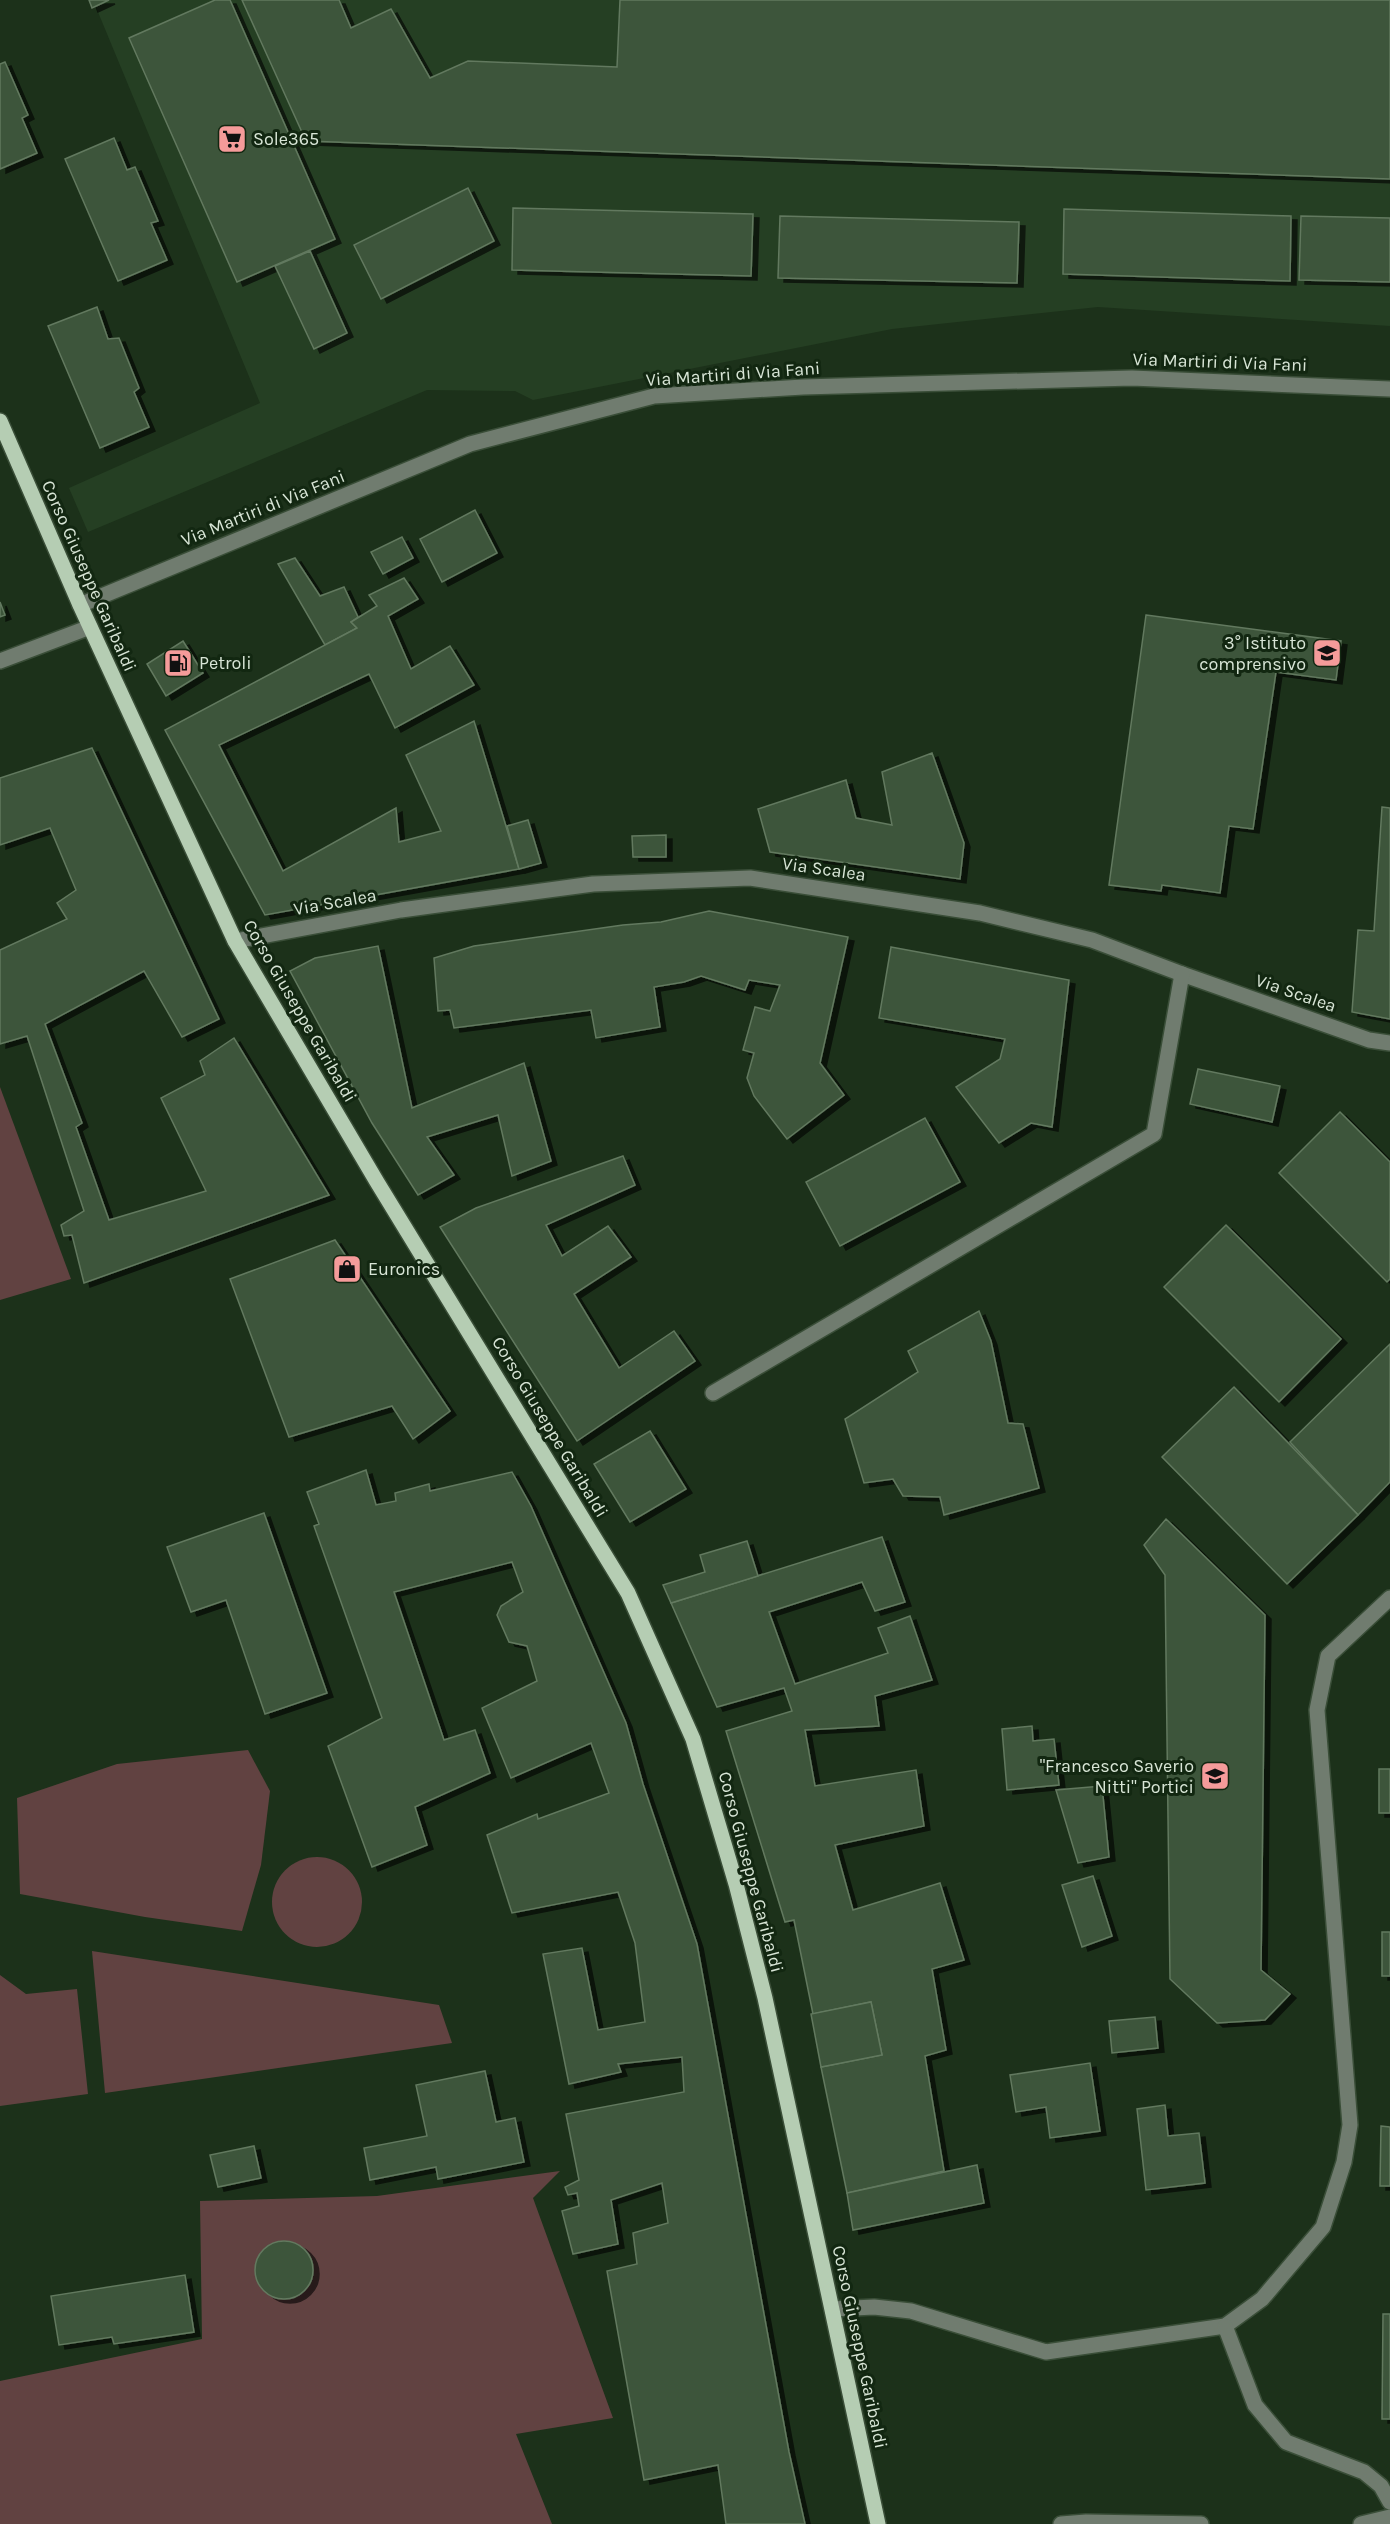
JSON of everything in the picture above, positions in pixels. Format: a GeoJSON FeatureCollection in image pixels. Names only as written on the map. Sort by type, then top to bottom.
{"type":"FeatureCollection","features":[{"type":"Feature","properties":{"kind":"main road","name":"Corso Giuseppe Garibaldi"},"geometry":{"type":"LineString","coordinates":[[0,421],[80,605],[235,940],[377,1182],[628,1593],[662,1664],[693,1739],[736,1884],[765,1998],[878,2524]]}},
{"type":"Feature","properties":{"kind":"street","name":"Via Martiri di Via Fani"},"geometry":{"type":"LineString","coordinates":[[80,605],[470,444],[654,396],[803,387],[1132,378],[1390,389]]}},
{"type":"Feature","properties":{"kind":"street"},"geometry":{"type":"LineString","coordinates":[[0,661],[90,627]]}},
{"type":"Feature","properties":{"kind":"street","name":"Via Scalea"},"geometry":{"type":"LineString","coordinates":[[235,940],[401,910],[593,884],[750,878],[980,913],[1092,940],[1369,1040],[1390,1044]]}},
{"type":"Feature","properties":{"kind":"street"},"geometry":{"type":"LineString","coordinates":[[713,1393],[1154,1134],[1182,974]]}},
{"type":"Feature","properties":{"kind":"street"},"geometry":{"type":"LineString","coordinates":[[833,2309],[874,2307],[911,2311],[1046,2352],[1225,2326],[1262,2299],[1323,2227],[1344,2162],[1350,2125],[1317,1710],[1328,1656],[1390,1598]]}},
{"type":"Feature","properties":{"kind":"street"},"geometry":{"type":"LineString","coordinates":[[1225,2326],[1255,2405],[1286,2442],[1364,2472],[1381,2486],[1390,2502]]}},
{"type":"Feature","properties":{"kind":"street"},"geometry":{"type":"LineString","coordinates":[[1361,2524],[1390,2517]]}},
{"type":"Feature","properties":{"kind":"street"},"geometry":{"type":"LineString","coordinates":[[1060,2524],[1086,2522],[1201,2524]]}},
{"type":"Feature","properties":{"kind":"shaded area"},"geometry":{"type":"Polygon","coordinates":[[[93,0],[1390,0],[1390,326],[1098,307],[892,329],[533,400],[515,391],[427,390],[88,532],[69,488],[260,403],[93,0]]]}},
{"type":"Feature","properties":{"kind":"shaded area"},"geometry":{"type":"Polygon","coordinates":[[[0,1087],[71,1279],[0,1300],[0,1087]]]}},
{"type":"Feature","properties":{"kind":"shaded area"},"geometry":{"type":"Polygon","coordinates":[[[248,1750],[270,1791],[261,1865],[242,1931],[145,1917],[20,1894],[17,1798],[117,1764],[248,1750]]]}},
{"type":"Feature","properties":{"kind":"shaded area"},"geometry":{"type":"Polygon","coordinates":[[[317,1857],[334,1860],[349,1870],[359,1885],[362,1902],[359,1919],[349,1934],[334,1944],[317,1947],[300,1944],[285,1934],[275,1919],[272,1902],[275,1885],[285,1870],[300,1860],[317,1857]]]}},
{"type":"Feature","properties":{"kind":"shaded area"},"geometry":{"type":"Polygon","coordinates":[[[92,1951],[439,2005],[452,2043],[105,2093],[92,1951]]]}},
{"type":"Feature","properties":{"kind":"shaded area"},"geometry":{"type":"Polygon","coordinates":[[[0,1975],[26,1994],[77,1989],[88,2094],[0,2106],[0,1975]]]}},
{"type":"Feature","properties":{"kind":"shaded area"},"geometry":{"type":"Polygon","coordinates":[[[560,2171],[533,2198],[613,2418],[516,2434],[552,2524],[0,2524],[0,2381],[202,2339],[200,2201],[377,2196],[560,2171]]]}},
{"type":"Feature","properties":{"kind":"building"},"geometry":{"type":"Polygon","coordinates":[[[89,0],[109,0],[92,8],[89,0]]]}},
{"type":"Feature","properties":{"kind":"building","name":"Sole365"},"geometry":{"type":"Polygon","coordinates":[[[215,0],[230,0],[335,239],[237,282],[129,38],[215,0]]]}},
{"type":"Feature","properties":{"kind":"building"},"geometry":{"type":"Polygon","coordinates":[[[242,0],[339,0],[351,28],[391,9],[430,78],[468,61],[617,67],[620,0],[1390,0],[1390,179],[306,141],[242,0]]]}},
{"type":"Feature","properties":{"kind":"building"},"geometry":{"type":"Polygon","coordinates":[[[5,62],[28,115],[22,118],[37,153],[0,169],[0,64],[5,62]]]}},
{"type":"Feature","properties":{"kind":"building"},"geometry":{"type":"Polygon","coordinates":[[[114,138],[127,170],[135,167],[158,221],[151,223],[167,260],[118,281],[65,159],[114,138]]]}},
{"type":"Feature","properties":{"kind":"building"},"geometry":{"type":"Polygon","coordinates":[[[468,188],[494,241],[381,299],[354,245],[468,188]]]}},
{"type":"Feature","properties":{"kind":"building"},"geometry":{"type":"Polygon","coordinates":[[[513,208],[753,214],[751,276],[512,270],[513,208]]]}},
{"type":"Feature","properties":{"kind":"building"},"geometry":{"type":"Polygon","coordinates":[[[1064,209],[1291,216],[1290,281],[1063,274],[1064,209]]]}},
{"type":"Feature","properties":{"kind":"building"},"geometry":{"type":"Polygon","coordinates":[[[780,216],[1019,222],[1017,283],[778,278],[780,216]]]}},
{"type":"Feature","properties":{"kind":"building"},"geometry":{"type":"Polygon","coordinates":[[[1301,216],[1390,218],[1390,282],[1299,280],[1301,216]]]}},
{"type":"Feature","properties":{"kind":"building"},"geometry":{"type":"Polygon","coordinates":[[[310,251],[347,333],[314,349],[275,266],[310,251]]]}},
{"type":"Feature","properties":{"kind":"building"},"geometry":{"type":"Polygon","coordinates":[[[97,307],[108,339],[119,338],[139,388],[134,392],[149,427],[100,448],[48,326],[97,307]]]}},
{"type":"Feature","properties":{"kind":"building"},"geometry":{"type":"Polygon","coordinates":[[[475,510],[497,553],[442,582],[420,539],[475,510]]]}},
{"type":"Feature","properties":{"kind":"building"},"geometry":{"type":"Polygon","coordinates":[[[402,537],[413,558],[383,574],[371,552],[402,537]]]}},
{"type":"Feature","properties":{"kind":"building"},"geometry":{"type":"Polygon","coordinates":[[[295,558],[320,596],[344,587],[358,617],[351,622],[357,628],[325,645],[278,564],[295,558]]]}},
{"type":"Feature","properties":{"kind":"building"},"geometry":{"type":"Polygon","coordinates":[[[404,578],[418,599],[388,616],[411,669],[450,646],[474,685],[395,728],[369,674],[219,745],[283,871],[396,808],[399,842],[441,831],[406,755],[474,721],[519,869],[265,915],[165,730],[357,628],[351,622],[377,606],[369,595],[404,578]]]}},
{"type":"Feature","properties":{"kind":"building"},"geometry":{"type":"Polygon","coordinates":[[[0,602],[5,615],[0,617],[0,602]]]}},
{"type":"Feature","properties":{"kind":"building"},"geometry":{"type":"Polygon","coordinates":[[[1146,615],[1341,641],[1336,680],[1276,672],[1253,829],[1229,826],[1220,893],[1162,885],[1161,891],[1109,885],[1146,615]]]}},
{"type":"Feature","properties":{"kind":"building"},"geometry":{"type":"Polygon","coordinates":[[[183,641],[203,673],[166,696],[147,664],[183,641]]]}},
{"type":"Feature","properties":{"kind":"building"},"geometry":{"type":"Polygon","coordinates":[[[92,748],[219,1019],[182,1037],[144,971],[45,1024],[82,1123],[76,1127],[109,1220],[206,1191],[161,1098],[205,1075],[200,1061],[234,1038],[329,1195],[84,1283],[72,1235],[64,1236],[61,1225],[84,1211],[27,1036],[0,1044],[0,950],[67,919],[57,903],[76,890],[50,828],[0,845],[0,778],[92,748]]]}},
{"type":"Feature","properties":{"kind":"building"},"geometry":{"type":"Polygon","coordinates":[[[932,753],[964,843],[960,879],[770,852],[758,809],[846,780],[856,818],[892,825],[882,772],[932,753]]]}},
{"type":"Feature","properties":{"kind":"building"},"geometry":{"type":"Polygon","coordinates":[[[1382,807],[1390,808],[1390,1019],[1352,1012],[1358,930],[1374,931],[1382,807]]]}},
{"type":"Feature","properties":{"kind":"building"},"geometry":{"type":"Polygon","coordinates":[[[528,820],[541,863],[519,869],[507,826],[528,820]]]}},
{"type":"Feature","properties":{"kind":"building"},"geometry":{"type":"Polygon","coordinates":[[[666,835],[666,857],[633,857],[632,836],[666,835]]]}},
{"type":"Feature","properties":{"kind":"building"},"geometry":{"type":"Polygon","coordinates":[[[709,911],[848,937],[820,1063],[844,1095],[787,1139],[754,1096],[747,1078],[754,1053],[743,1050],[755,1007],[770,1011],[780,985],[749,980],[745,990],[701,976],[684,982],[654,987],[660,1027],[596,1038],[591,1010],[454,1028],[450,1010],[438,1011],[434,958],[474,946],[623,925],[661,922],[709,911]]]}},
{"type":"Feature","properties":{"kind":"building"},"geometry":{"type":"Polygon","coordinates":[[[378,946],[412,1108],[524,1063],[551,1161],[512,1176],[498,1115],[427,1137],[454,1175],[418,1195],[372,1123],[290,971],[315,958],[378,946]]]}},
{"type":"Feature","properties":{"kind":"building"},"geometry":{"type":"Polygon","coordinates":[[[891,947],[1069,980],[1052,1127],[1031,1123],[999,1143],[956,1087],[1000,1059],[1005,1039],[879,1018],[891,947]]]}},
{"type":"Feature","properties":{"kind":"building"},"geometry":{"type":"Polygon","coordinates":[[[1198,1069],[1280,1086],[1272,1122],[1190,1104],[1198,1069]]]}},
{"type":"Feature","properties":{"kind":"building"},"geometry":{"type":"Polygon","coordinates":[[[1340,1112],[1390,1162],[1390,1279],[1387,1282],[1279,1173],[1340,1112]]]}},
{"type":"Feature","properties":{"kind":"building"},"geometry":{"type":"Polygon","coordinates":[[[925,1118],[960,1182],[840,1246],[806,1182],[925,1118]]]}},
{"type":"Feature","properties":{"kind":"building"},"geometry":{"type":"Polygon","coordinates":[[[623,1156],[635,1185],[546,1225],[562,1256],[608,1226],[631,1257],[574,1294],[619,1368],[674,1331],[695,1361],[577,1441],[440,1227],[476,1208],[623,1156]]]}},
{"type":"Feature","properties":{"kind":"building"},"geometry":{"type":"Polygon","coordinates":[[[1226,1225],[1341,1339],[1279,1402],[1164,1287],[1226,1225]]]}},
{"type":"Feature","properties":{"kind":"building"},"geometry":{"type":"Polygon","coordinates":[[[335,1240],[450,1411],[413,1439],[392,1406],[289,1437],[230,1279],[335,1240]]]}},
{"type":"Feature","properties":{"kind":"building"},"geometry":{"type":"Polygon","coordinates":[[[979,1311],[991,1341],[1008,1423],[1023,1424],[1039,1488],[944,1515],[940,1497],[903,1496],[893,1479],[864,1483],[845,1419],[918,1372],[908,1351],[979,1311]]]}},
{"type":"Feature","properties":{"kind":"building"},"geometry":{"type":"Polygon","coordinates":[[[1390,1344],[1390,1482],[1358,1515],[1290,1442],[1390,1344]]]}},
{"type":"Feature","properties":{"kind":"building"},"geometry":{"type":"Polygon","coordinates":[[[1234,1387],[1358,1515],[1287,1584],[1162,1457],[1234,1387]]]}},
{"type":"Feature","properties":{"kind":"building"},"geometry":{"type":"Polygon","coordinates":[[[650,1431],[686,1489],[630,1522],[594,1464],[650,1431]]]}},
{"type":"Feature","properties":{"kind":"building"},"geometry":{"type":"Polygon","coordinates":[[[366,1470],[376,1505],[396,1501],[395,1493],[429,1484],[430,1491],[512,1472],[531,1506],[626,1723],[643,1784],[697,1944],[789,2452],[805,2524],[726,2524],[718,2465],[644,2480],[607,2271],[637,2264],[633,2233],[668,2223],[662,2183],[611,2200],[618,2244],[573,2254],[562,2211],[579,2206],[577,2193],[568,2195],[565,2187],[579,2180],[566,2114],[684,2092],[682,2057],[618,2064],[621,2072],[569,2084],[543,1954],[582,1948],[598,2030],[645,2022],[635,1943],[618,1892],[512,1913],[487,1835],[537,1814],[538,1819],[609,1793],[591,1743],[511,1778],[482,1708],[537,1681],[527,1646],[509,1642],[497,1615],[501,1606],[523,1592],[512,1562],[394,1592],[444,1740],[475,1730],[490,1773],[415,1807],[427,1845],[372,1867],[328,1746],[382,1718],[314,1526],[319,1524],[307,1492],[366,1470]]]}},
{"type":"Feature","properties":{"kind":"building"},"geometry":{"type":"Polygon","coordinates":[[[264,1513],[327,1693],[265,1714],[226,1600],[191,1612],[167,1547],[264,1513]]]}},
{"type":"Feature","properties":{"kind":"building"},"geometry":{"type":"Polygon","coordinates":[[[1166,1519],[1265,1615],[1261,1970],[1290,1994],[1265,2020],[1217,2023],[1170,1979],[1165,1575],[1144,1545],[1166,1519]]]}},
{"type":"Feature","properties":{"kind":"building"},"geometry":{"type":"Polygon","coordinates":[[[882,1537],[905,1602],[875,1611],[862,1582],[769,1612],[795,1684],[888,1653],[878,1628],[910,1616],[932,1680],[875,1696],[879,1726],[805,1730],[815,1786],[916,1770],[924,1826],[835,1845],[853,1910],[940,1883],[964,1960],[932,1969],[946,2050],[925,2056],[944,2171],[847,2193],[821,2067],[882,2055],[871,2002],[813,2014],[794,1920],[785,1922],[726,1731],[792,1711],[784,1688],[717,1707],[671,1603],[882,1537]]]}},
{"type":"Feature","properties":{"kind":"building"},"geometry":{"type":"Polygon","coordinates":[[[747,1541],[758,1576],[671,1603],[663,1585],[705,1572],[700,1555],[747,1541]]]}},
{"type":"Feature","properties":{"kind":"building"},"geometry":{"type":"Polygon","coordinates":[[[1032,1726],[1033,1741],[1054,1739],[1059,1785],[1007,1790],[1002,1729],[1032,1726]]]}},
{"type":"Feature","properties":{"kind":"building"},"geometry":{"type":"Polygon","coordinates":[[[1379,1769],[1390,1769],[1390,1813],[1379,1813],[1379,1769]]]}},
{"type":"Feature","properties":{"kind":"building"},"geometry":{"type":"Polygon","coordinates":[[[1102,1786],[1109,1857],[1078,1863],[1056,1790],[1102,1786]]]}},
{"type":"Feature","properties":{"kind":"building"},"geometry":{"type":"Polygon","coordinates":[[[1093,1876],[1112,1936],[1082,1947],[1062,1885],[1093,1876]]]}},
{"type":"Feature","properties":{"kind":"building"},"geometry":{"type":"Polygon","coordinates":[[[1382,1932],[1390,1932],[1390,1976],[1382,1976],[1382,1932]]]}},
{"type":"Feature","properties":{"kind":"building"},"geometry":{"type":"Polygon","coordinates":[[[871,2002],[882,2055],[821,2067],[811,2014],[871,2002]]]}},
{"type":"Feature","properties":{"kind":"building"},"geometry":{"type":"Polygon","coordinates":[[[1155,2017],[1158,2048],[1112,2053],[1109,2021],[1155,2017]]]}},
{"type":"Feature","properties":{"kind":"building"},"geometry":{"type":"Polygon","coordinates":[[[1090,2063],[1100,2131],[1050,2138],[1046,2107],[1016,2112],[1010,2075],[1090,2063]]]}},
{"type":"Feature","properties":{"kind":"building"},"geometry":{"type":"Polygon","coordinates":[[[485,2071],[496,2122],[515,2118],[524,2162],[438,2179],[436,2167],[370,2180],[364,2148],[427,2136],[416,2085],[485,2071]]]}},
{"type":"Feature","properties":{"kind":"building"},"geometry":{"type":"Polygon","coordinates":[[[1165,2105],[1168,2136],[1199,2133],[1205,2183],[1146,2190],[1137,2109],[1165,2105]]]}},
{"type":"Feature","properties":{"kind":"building"},"geometry":{"type":"Polygon","coordinates":[[[1381,2126],[1390,2127],[1390,2186],[1380,2186],[1381,2126]]]}},
{"type":"Feature","properties":{"kind":"building"},"geometry":{"type":"Polygon","coordinates":[[[254,2146],[261,2178],[218,2187],[210,2155],[254,2146]]]}},
{"type":"Feature","properties":{"kind":"building"},"geometry":{"type":"Polygon","coordinates":[[[977,2165],[984,2203],[853,2230],[847,2193],[977,2165]]]}},
{"type":"Feature","properties":{"kind":"building"},"geometry":{"type":"Polygon","coordinates":[[[284,2241],[300,2246],[308,2254],[313,2270],[308,2286],[300,2294],[284,2299],[268,2294],[260,2286],[255,2270],[260,2254],[268,2246],[284,2241]]]}},
{"type":"Feature","properties":{"kind":"building"},"geometry":{"type":"Polygon","coordinates":[[[185,2275],[194,2332],[114,2344],[112,2337],[59,2345],[51,2296],[185,2275]]]}},
{"type":"Feature","properties":{"kind":"building"},"geometry":{"type":"Polygon","coordinates":[[[1383,2314],[1390,2314],[1390,2419],[1382,2419],[1383,2314]]]}},
{"type":"Feature","properties":{"kind":"place","name":"Sole365"},"geometry":{"type":"Point","coordinates":[232,139]}},
{"type":"Feature","properties":{"kind":"place","name":"3° Istituto comprensivo"},"geometry":{"type":"Point","coordinates":[1327,653]}},
{"type":"Feature","properties":{"kind":"place","name":"Petroli"},"geometry":{"type":"Point","coordinates":[178,663]}},
{"type":"Feature","properties":{"kind":"place","name":"Euronics"},"geometry":{"type":"Point","coordinates":[347,1269]}},
{"type":"Feature","properties":{"kind":"place","name":"\"Francesco Saverio Nitti\" Portici"},"geometry":{"type":"Point","coordinates":[1215,1776]}}]}
